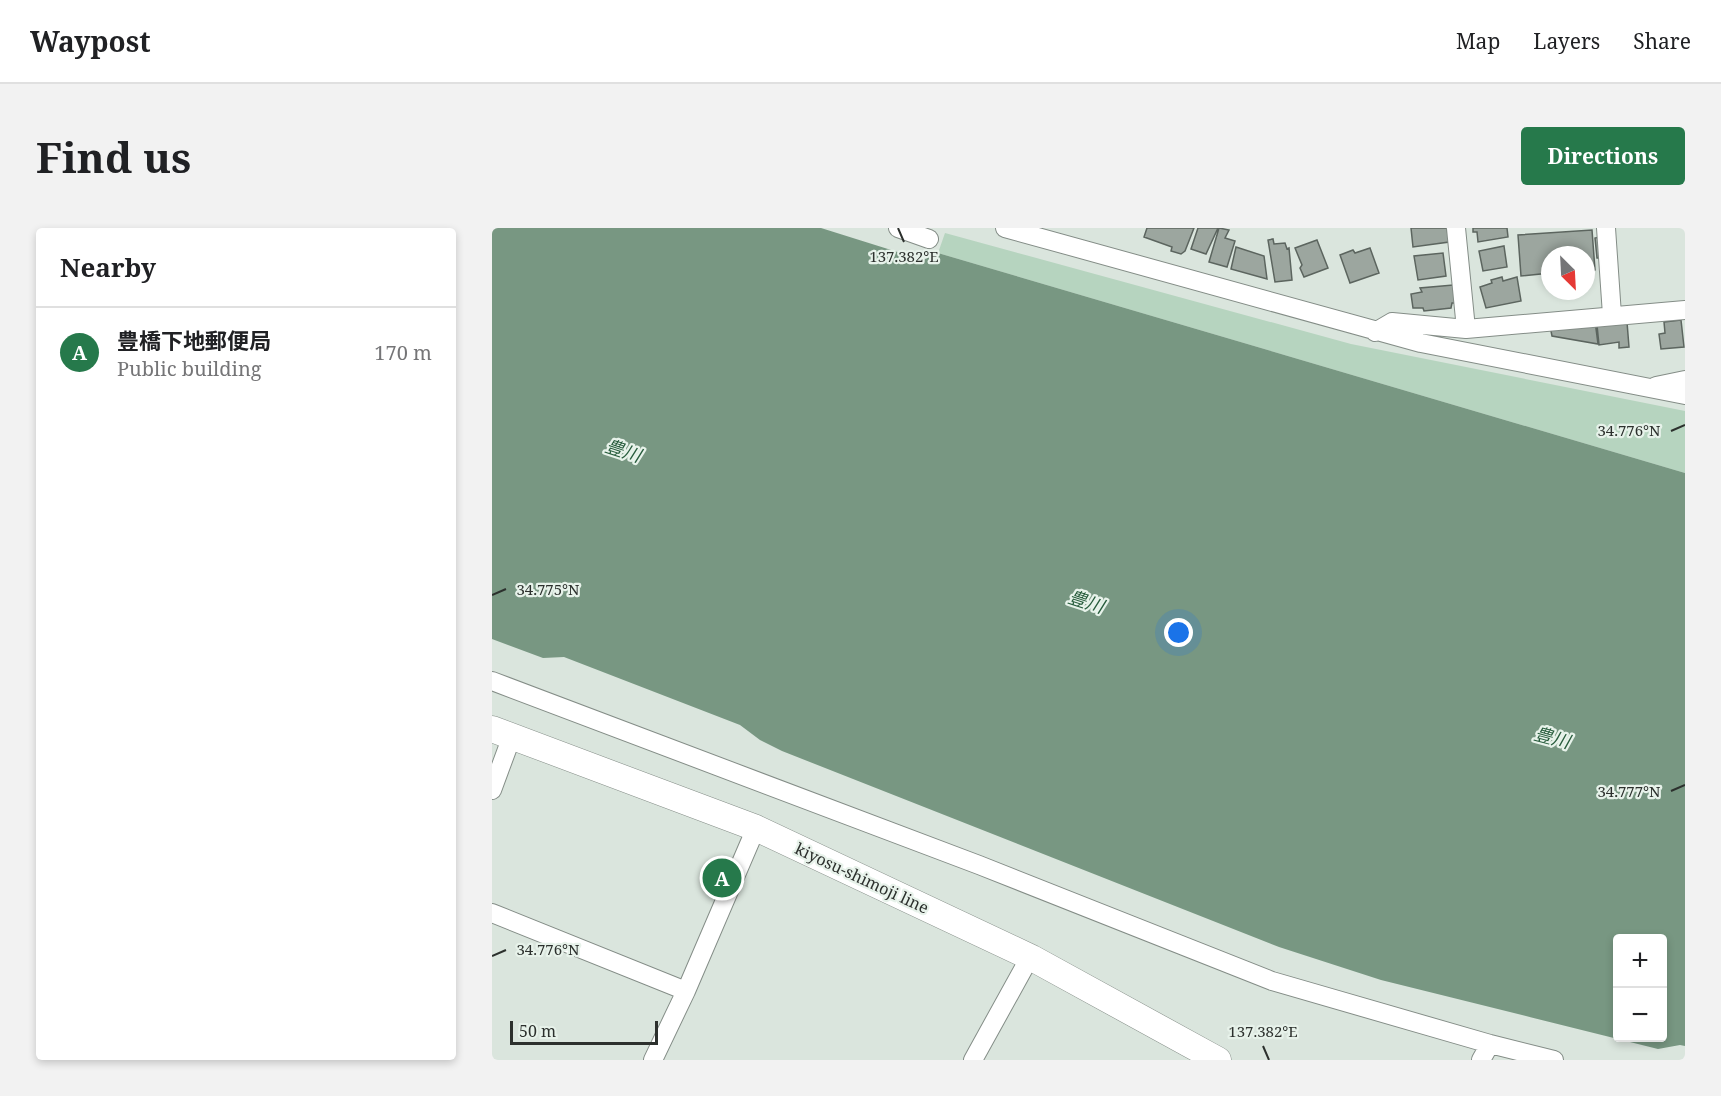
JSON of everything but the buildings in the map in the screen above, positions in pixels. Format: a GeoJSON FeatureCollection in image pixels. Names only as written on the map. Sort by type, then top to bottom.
{"type":"FeatureCollection","features":[{"type":"Feature","properties":{"kind":"main road","name":"kiyosu-shimoji line"},"geometry":{"type":"LineString","coordinates":[[502,732],[756,828],[1030,957],[1218,1060]]}},
{"type":"Feature","properties":{"kind":"street"},"geometry":{"type":"LineString","coordinates":[[898,228],[929,239]]}},
{"type":"Feature","properties":{"kind":"street"},"geometry":{"type":"LineString","coordinates":[[1005,228],[1375,332],[1685,395]]}},
{"type":"Feature","properties":{"kind":"street"},"geometry":{"type":"LineString","coordinates":[[1456,228],[1466,329]]}},
{"type":"Feature","properties":{"kind":"street"},"geometry":{"type":"LineString","coordinates":[[1606,228],[1612,315]]}},
{"type":"Feature","properties":{"kind":"street"},"geometry":{"type":"LineString","coordinates":[[1375,332],[1392,322],[1466,329],[1685,310]]}},
{"type":"Feature","properties":{"kind":"street"},"geometry":{"type":"LineString","coordinates":[[1648,387],[1685,380]]}},
{"type":"Feature","properties":{"kind":"street"},"geometry":{"type":"LineString","coordinates":[[492,681],[979,865],[1272,981],[1490,1044],[1554,1060]]}},
{"type":"Feature","properties":{"kind":"street"},"geometry":{"type":"LineString","coordinates":[[492,790],[502,732]]}},
{"type":"Feature","properties":{"kind":"street"},"geometry":{"type":"LineString","coordinates":[[653,1060],[686,991],[756,828]]}},
{"type":"Feature","properties":{"kind":"street"},"geometry":{"type":"LineString","coordinates":[[492,913],[686,991]]}},
{"type":"Feature","properties":{"kind":"street"},"geometry":{"type":"LineString","coordinates":[[973,1060],[1030,957]]}},
{"type":"Feature","properties":{"kind":"street"},"geometry":{"type":"LineString","coordinates":[[1481,1060],[1490,1044]]}},
{"type":"Feature","properties":{"kind":"shaded area"},"geometry":{"type":"Polygon","coordinates":[[[945,233],[1351,344],[1685,411],[1685,473],[938,253],[945,233]]]}},
{"type":"Feature","properties":{"kind":"water","name":"豊川"},"geometry":{"type":"Polygon","coordinates":[[[492,228],[821,228],[923,260],[938,253],[1685,473],[1685,1046],[1658,1049],[1630,1042],[1667,1042],[1667,934],[1613,934],[1613,1038],[1381,980],[1279,947],[782,751],[760,740],[740,725],[564,657],[543,658],[492,639],[492,228]]]}},
{"type":"Feature","properties":{"kind":"place","name":"豊橋下地郵便局"},"geometry":{"type":"Point","coordinates":[722,878]}}]}
